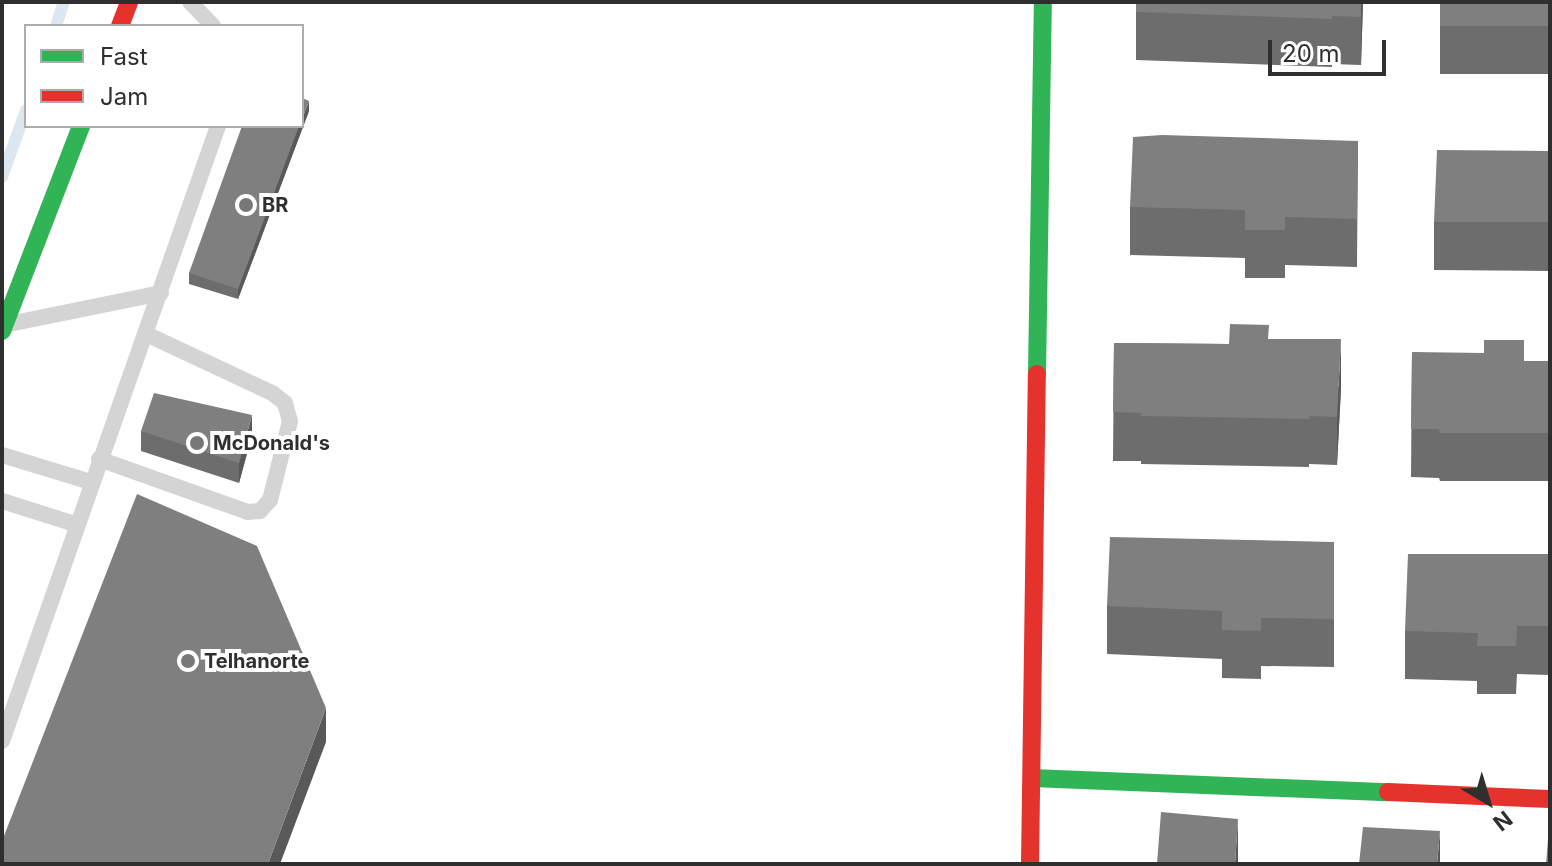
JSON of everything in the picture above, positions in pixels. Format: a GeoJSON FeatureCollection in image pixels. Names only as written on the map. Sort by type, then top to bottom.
{"type":"FeatureCollection","features":[{"type":"Feature","properties":{"kind":"street"},"geometry":{"type":"LineString","coordinates":[[121,24],[129,2]]}},
{"type":"Feature","properties":{"kind":"street"},"geometry":{"type":"LineString","coordinates":[[1030,864],[1043,2]]}},
{"type":"Feature","properties":{"kind":"street"},"geometry":{"type":"LineString","coordinates":[[3,328],[80,128]]}},
{"type":"Feature","properties":{"kind":"street"},"geometry":{"type":"LineString","coordinates":[[1032,778],[1550,799]]}},
{"type":"Feature","properties":{"kind":"lane"},"geometry":{"type":"LineString","coordinates":[[190,2],[211,24]]}},
{"type":"Feature","properties":{"kind":"lane"},"geometry":{"type":"LineString","coordinates":[[2,741],[75,524],[161,293],[217,128]]}},
{"type":"Feature","properties":{"kind":"lane"},"geometry":{"type":"LineString","coordinates":[[3,328],[161,293]]}},
{"type":"Feature","properties":{"kind":"lane"},"geometry":{"type":"LineString","coordinates":[[99,459],[248,512],[260,511],[270,500],[290,421],[285,403],[272,393],[146,334]]}},
{"type":"Feature","properties":{"kind":"lane"},"geometry":{"type":"LineString","coordinates":[[2,455],[91,482]]}},
{"type":"Feature","properties":{"kind":"lane"},"geometry":{"type":"LineString","coordinates":[[2,501],[75,524]]}},
{"type":"Feature","properties":{"kind":"building"},"geometry":{"type":"Polygon","coordinates":[[[1136,2],[1361,2],[1361,17],[1332,16],[1332,19],[1136,12],[1136,2]]]}},
{"type":"Feature","properties":{"kind":"building"},"geometry":{"type":"Polygon","coordinates":[[[1440,2],[1550,2],[1550,26],[1440,26],[1440,2]]]}},
{"type":"Feature","properties":{"kind":"building","name":"BR"},"geometry":{"type":"Polygon","coordinates":[[[241,128],[298,128],[238,289],[189,273],[241,128]]]}},
{"type":"Feature","properties":{"kind":"building"},"geometry":{"type":"Polygon","coordinates":[[[1162,135],[1358,141],[1357,219],[1285,217],[1285,230],[1245,230],[1245,210],[1130,207],[1133,137],[1162,135]]]}},
{"type":"Feature","properties":{"kind":"building"},"geometry":{"type":"Polygon","coordinates":[[[1437,150],[1550,151],[1550,243],[1549,222],[1434,222],[1437,150]]]}},
{"type":"Feature","properties":{"kind":"building"},"geometry":{"type":"Polygon","coordinates":[[[1230,324],[1269,325],[1268,339],[1341,339],[1337,417],[1141,416],[1141,413],[1113,412],[1114,343],[1229,344],[1230,324]]]}},
{"type":"Feature","properties":{"kind":"building"},"geometry":{"type":"Polygon","coordinates":[[[1484,340],[1524,340],[1524,361],[1550,361],[1550,433],[1440,433],[1439,429],[1411,429],[1412,352],[1484,353],[1484,340]]]}},
{"type":"Feature","properties":{"kind":"building"},"geometry":{"type":"Polygon","coordinates":[[[154,393],[252,415],[239,463],[141,431],[154,393]]]}},
{"type":"Feature","properties":{"kind":"building","name":"Telhanorte"},"geometry":{"type":"Polygon","coordinates":[[[137,494],[257,546],[326,708],[268,864],[2,864],[2,841],[137,494]]]}},
{"type":"Feature","properties":{"kind":"building"},"geometry":{"type":"Polygon","coordinates":[[[1110,537],[1334,542],[1334,619],[1261,618],[1261,631],[1222,630],[1222,611],[1107,606],[1110,537]]]}},
{"type":"Feature","properties":{"kind":"building"},"geometry":{"type":"Polygon","coordinates":[[[1408,554],[1550,554],[1550,626],[1517,626],[1516,646],[1477,646],[1478,633],[1405,631],[1408,554]]]}},
{"type":"Feature","properties":{"kind":"building"},"geometry":{"type":"Polygon","coordinates":[[[1161,812],[1238,819],[1235,864],[1157,864],[1161,812]]]}},
{"type":"Feature","properties":{"kind":"building"},"geometry":{"type":"Polygon","coordinates":[[[1550,815],[1550,864],[1546,864],[1550,815]]]}},
{"type":"Feature","properties":{"kind":"building"},"geometry":{"type":"Polygon","coordinates":[[[1363,827],[1440,831],[1437,864],[1359,864],[1363,827]]]}},
{"type":"Feature","properties":{"kind":"waterway"},"geometry":{"type":"LineString","coordinates":[[57,24],[64,2]]}},
{"type":"Feature","properties":{"kind":"waterway"},"geometry":{"type":"LineString","coordinates":[[2,177],[24,116]]}},
{"type":"Feature","properties":{"kind":"traffic: fast"},"geometry":{"type":"LineString","coordinates":[[1037,374],[1043,2]]}},
{"type":"Feature","properties":{"kind":"traffic: fast"},"geometry":{"type":"LineString","coordinates":[[2,331],[80,128]]}},
{"type":"Feature","properties":{"kind":"traffic: fast"},"geometry":{"type":"LineString","coordinates":[[1032,778],[1388,792]]}},
{"type":"Feature","properties":{"kind":"traffic: jam"},"geometry":{"type":"LineString","coordinates":[[121,24],[129,2]]}},
{"type":"Feature","properties":{"kind":"traffic: jam"},"geometry":{"type":"LineString","coordinates":[[1030,864],[1037,374]]}},
{"type":"Feature","properties":{"kind":"traffic: jam"},"geometry":{"type":"LineString","coordinates":[[1388,792],[1550,799]]}},
{"type":"Feature","properties":{"kind":"place","name":"BR"},"geometry":{"type":"Point","coordinates":[246,205]}},
{"type":"Feature","properties":{"kind":"place","name":"McDonald's"},"geometry":{"type":"Point","coordinates":[197,443]}},
{"type":"Feature","properties":{"kind":"place","name":"Telhanorte"},"geometry":{"type":"Point","coordinates":[188,661]}}]}
